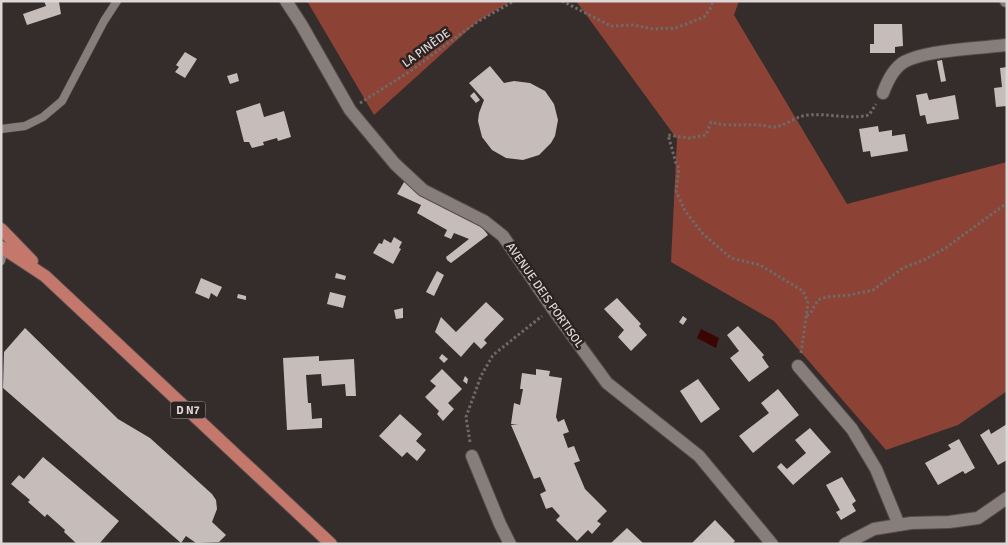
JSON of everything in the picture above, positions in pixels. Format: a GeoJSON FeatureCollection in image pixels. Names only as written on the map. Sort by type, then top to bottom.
{"type":"FeatureCollection","features":[{"type":"Feature","properties":{"kind":"main road","name":"D N7"},"geometry":{"type":"LineString","coordinates":[[5,232],[45,276],[331,544]]}},
{"type":"Feature","properties":{"kind":"main road"},"geometry":{"type":"LineString","coordinates":[[2,252],[45,276]]}},
{"type":"Feature","properties":{"kind":"street","name":"AVENUE DEIS PORTISOL"},"geometry":{"type":"LineString","coordinates":[[286,1],[350,110],[395,164],[423,190],[484,221],[503,236],[607,383],[698,456],[772,544]]}},
{"type":"Feature","properties":{"kind":"street"},"geometry":{"type":"LineString","coordinates":[[883,93],[889,79],[903,62],[923,55],[1007,45]]}},
{"type":"Feature","properties":{"kind":"street"},"geometry":{"type":"LineString","coordinates":[[798,366],[852,429],[876,469],[899,525]]}},
{"type":"Feature","properties":{"kind":"street"},"geometry":{"type":"LineString","coordinates":[[472,456],[510,544]]}},
{"type":"Feature","properties":{"kind":"street"},"geometry":{"type":"LineString","coordinates":[[845,544],[874,529],[978,518],[1007,498]]}},
{"type":"Feature","properties":{"kind":"lane"},"geometry":{"type":"LineString","coordinates":[[1,129],[25,126],[43,117],[62,100],[104,21],[117,1]]}},
{"type":"Feature","properties":{"kind":"lane"},"geometry":{"type":"LineString","coordinates":[[2,252],[5,232]]}},
{"type":"Feature","properties":{"kind":"path","name":"LA PINÈDE"},"geometry":{"type":"LineString","coordinates":[[350,110],[409,72],[477,22],[514,1]]}},
{"type":"Feature","properties":{"kind":"path"},"geometry":{"type":"LineString","coordinates":[[562,1],[611,26],[633,25],[654,29],[676,28],[704,17],[712,6],[712,1]]}},
{"type":"Feature","properties":{"kind":"path"},"geometry":{"type":"LineString","coordinates":[[798,366],[803,347],[808,303],[803,291],[760,265],[731,258],[703,234],[685,211],[676,191],[679,168],[668,135],[689,138],[706,135],[711,122],[720,125],[738,124],[744,126],[760,125],[775,127],[806,115],[856,118],[869,115],[883,93]]}},
{"type":"Feature","properties":{"kind":"path"},"geometry":{"type":"LineString","coordinates":[[806,316],[811,312],[818,300],[826,297],[850,295],[873,290],[903,268],[926,259],[947,247],[1007,203]]}},
{"type":"Feature","properties":{"kind":"path"},"geometry":{"type":"LineString","coordinates":[[472,456],[466,417],[481,376],[493,355],[538,318],[553,309]]}},
{"type":"Feature","properties":{"kind":"shaded area"},"geometry":{"type":"Polygon","coordinates":[[[307,1],[511,1],[477,22],[374,115],[307,1]]]}},
{"type":"Feature","properties":{"kind":"shaded area"},"geometry":{"type":"Polygon","coordinates":[[[576,1],[739,1],[734,15],[847,204],[1007,162],[1007,391],[958,425],[886,450],[774,321],[671,262],[677,139],[576,1]]]}},
{"type":"Feature","properties":{"kind":"shaded area"},"geometry":{"type":"Polygon","coordinates":[[[701,329],[719,338],[716,348],[697,338],[701,329]]]}},
{"type":"Feature","properties":{"kind":"building"},"geometry":{"type":"Polygon","coordinates":[[[44,1],[59,2],[61,14],[27,25],[23,14],[46,6],[44,1]]]}},
{"type":"Feature","properties":{"kind":"building"},"geometry":{"type":"Polygon","coordinates":[[[874,24],[902,24],[903,46],[895,47],[895,53],[870,53],[870,44],[874,44],[874,24]]]}},
{"type":"Feature","properties":{"kind":"building"},"geometry":{"type":"Polygon","coordinates":[[[185,52],[197,59],[185,78],[175,72],[179,67],[176,65],[185,52]]]}},
{"type":"Feature","properties":{"kind":"building"},"geometry":{"type":"Polygon","coordinates":[[[942,60],[946,81],[941,82],[937,61],[942,60]]]}},
{"type":"Feature","properties":{"kind":"building"},"geometry":{"type":"Polygon","coordinates":[[[490,66],[504,83],[514,81],[530,83],[545,91],[554,104],[558,120],[555,136],[539,155],[523,160],[506,158],[492,150],[482,137],[478,121],[484,100],[469,83],[490,66]]]}},
{"type":"Feature","properties":{"kind":"building"},"geometry":{"type":"Polygon","coordinates":[[[1007,67],[1007,106],[996,107],[994,88],[1002,87],[1000,68],[1007,67]]]}},
{"type":"Feature","properties":{"kind":"building"},"geometry":{"type":"Polygon","coordinates":[[[237,73],[239,81],[230,84],[227,76],[237,73]]]}},
{"type":"Feature","properties":{"kind":"building"},"geometry":{"type":"Polygon","coordinates":[[[474,92],[480,100],[476,103],[470,96],[474,92]]]}},
{"type":"Feature","properties":{"kind":"building"},"geometry":{"type":"Polygon","coordinates":[[[927,93],[929,100],[955,95],[959,119],[927,124],[925,115],[920,116],[916,95],[927,93]]]}},
{"type":"Feature","properties":{"kind":"building"},"geometry":{"type":"Polygon","coordinates":[[[260,103],[264,117],[284,111],[291,137],[278,141],[277,138],[263,142],[264,145],[252,148],[249,142],[244,142],[236,111],[260,103]]]}},
{"type":"Feature","properties":{"kind":"building"},"geometry":{"type":"Polygon","coordinates":[[[878,126],[879,132],[892,130],[892,136],[905,134],[908,151],[871,157],[870,151],[863,152],[859,129],[878,126]]]}},
{"type":"Feature","properties":{"kind":"building"},"geometry":{"type":"Polygon","coordinates":[[[404,182],[481,226],[488,235],[451,263],[446,257],[469,239],[454,233],[451,239],[444,236],[447,230],[417,213],[421,205],[397,194],[404,182]]]}},
{"type":"Feature","properties":{"kind":"building"},"geometry":{"type":"Polygon","coordinates":[[[394,237],[402,242],[399,248],[401,249],[393,264],[373,253],[379,243],[382,244],[384,239],[391,243],[394,237]]]}},
{"type":"Feature","properties":{"kind":"building"},"geometry":{"type":"Polygon","coordinates":[[[437,271],[444,275],[434,296],[426,292],[437,271]]]}},
{"type":"Feature","properties":{"kind":"building"},"geometry":{"type":"Polygon","coordinates":[[[336,273],[346,276],[345,280],[335,278],[336,273]]]}},
{"type":"Feature","properties":{"kind":"building"},"geometry":{"type":"Polygon","coordinates":[[[201,278],[222,287],[217,297],[211,293],[209,299],[195,293],[201,278]]]}},
{"type":"Feature","properties":{"kind":"building"},"geometry":{"type":"Polygon","coordinates":[[[330,292],[346,296],[343,308],[327,304],[330,292]]]}},
{"type":"Feature","properties":{"kind":"building"},"geometry":{"type":"Polygon","coordinates":[[[238,294],[246,296],[246,300],[237,298],[238,294]]]}},
{"type":"Feature","properties":{"kind":"building"},"geometry":{"type":"Polygon","coordinates":[[[617,298],[641,324],[639,326],[647,335],[631,351],[618,337],[624,330],[604,309],[617,298]]]}},
{"type":"Feature","properties":{"kind":"building"},"geometry":{"type":"Polygon","coordinates":[[[486,302],[504,319],[484,340],[487,343],[481,349],[474,342],[461,357],[435,332],[441,317],[456,332],[486,302]]]}},
{"type":"Feature","properties":{"kind":"building"},"geometry":{"type":"Polygon","coordinates":[[[403,308],[403,318],[396,319],[394,310],[403,308]]]}},
{"type":"Feature","properties":{"kind":"building"},"geometry":{"type":"Polygon","coordinates":[[[683,316],[687,319],[683,325],[679,322],[683,316]]]}},
{"type":"Feature","properties":{"kind":"building"},"geometry":{"type":"Polygon","coordinates":[[[738,326],[764,355],[762,357],[769,367],[749,382],[730,358],[739,351],[727,335],[738,326]]]}},
{"type":"Feature","properties":{"kind":"building"},"geometry":{"type":"Polygon","coordinates":[[[25,328],[118,419],[150,438],[212,494],[216,500],[217,509],[212,522],[226,535],[219,542],[196,543],[186,536],[181,543],[3,388],[4,352],[25,328]]]}},
{"type":"Feature","properties":{"kind":"building"},"geometry":{"type":"Polygon","coordinates":[[[442,354],[448,359],[444,363],[439,358],[442,354]]]}},
{"type":"Feature","properties":{"kind":"building"},"geometry":{"type":"Polygon","coordinates":[[[319,356],[319,361],[354,359],[356,396],[346,396],[345,384],[322,386],[321,374],[306,375],[308,403],[311,403],[312,419],[322,418],[322,428],[287,430],[283,358],[319,356]]]}},
{"type":"Feature","properties":{"kind":"building"},"geometry":{"type":"Polygon","coordinates":[[[442,369],[462,389],[448,403],[454,409],[443,421],[437,414],[439,411],[425,397],[436,386],[430,381],[442,369]]]}},
{"type":"Feature","properties":{"kind":"building"},"geometry":{"type":"Polygon","coordinates":[[[536,369],[550,371],[549,376],[562,378],[556,417],[558,422],[564,419],[569,432],[563,434],[568,448],[574,446],[580,461],[574,463],[585,489],[607,511],[597,521],[601,524],[592,534],[588,530],[577,541],[556,520],[560,516],[552,507],[546,509],[540,494],[546,491],[540,477],[534,479],[511,425],[518,424],[511,424],[514,403],[520,405],[523,389],[520,389],[522,373],[536,375],[536,369]]]}},
{"type":"Feature","properties":{"kind":"building"},"geometry":{"type":"Polygon","coordinates":[[[465,376],[468,379],[467,384],[463,381],[465,376]]]}},
{"type":"Feature","properties":{"kind":"building"},"geometry":{"type":"Polygon","coordinates":[[[698,379],[720,409],[701,423],[680,391],[698,379]]]}},
{"type":"Feature","properties":{"kind":"building"},"geometry":{"type":"Polygon","coordinates":[[[778,389],[799,415],[753,453],[739,436],[769,413],[761,403],[778,389]]]}},
{"type":"Feature","properties":{"kind":"building"},"geometry":{"type":"Polygon","coordinates":[[[400,414],[422,434],[416,441],[426,450],[417,461],[407,452],[402,457],[379,436],[400,414]]]}},
{"type":"Feature","properties":{"kind":"building"},"geometry":{"type":"Polygon","coordinates":[[[1007,424],[1007,460],[998,465],[980,435],[989,429],[991,434],[1007,424]]]}},
{"type":"Feature","properties":{"kind":"building"},"geometry":{"type":"Polygon","coordinates":[[[810,428],[831,452],[793,485],[777,467],[781,463],[787,469],[806,453],[795,440],[810,428]]]}},
{"type":"Feature","properties":{"kind":"building"},"geometry":{"type":"Polygon","coordinates":[[[959,439],[975,468],[965,474],[963,471],[938,485],[925,463],[951,449],[948,445],[959,439]]]}},
{"type":"Feature","properties":{"kind":"building"},"geometry":{"type":"Polygon","coordinates":[[[43,457],[119,521],[99,544],[77,544],[64,532],[65,530],[47,514],[45,517],[28,502],[30,500],[11,484],[19,475],[24,479],[43,457]]]}},
{"type":"Feature","properties":{"kind":"building"},"geometry":{"type":"Polygon","coordinates":[[[842,477],[856,501],[852,504],[856,511],[841,520],[836,512],[840,510],[826,485],[842,477]]]}},
{"type":"Feature","properties":{"kind":"building"},"geometry":{"type":"Polygon","coordinates":[[[715,520],[735,541],[732,544],[691,544],[715,520]]]}},
{"type":"Feature","properties":{"kind":"building"},"geometry":{"type":"Polygon","coordinates":[[[627,528],[644,544],[610,544],[627,528]]]}}]}
